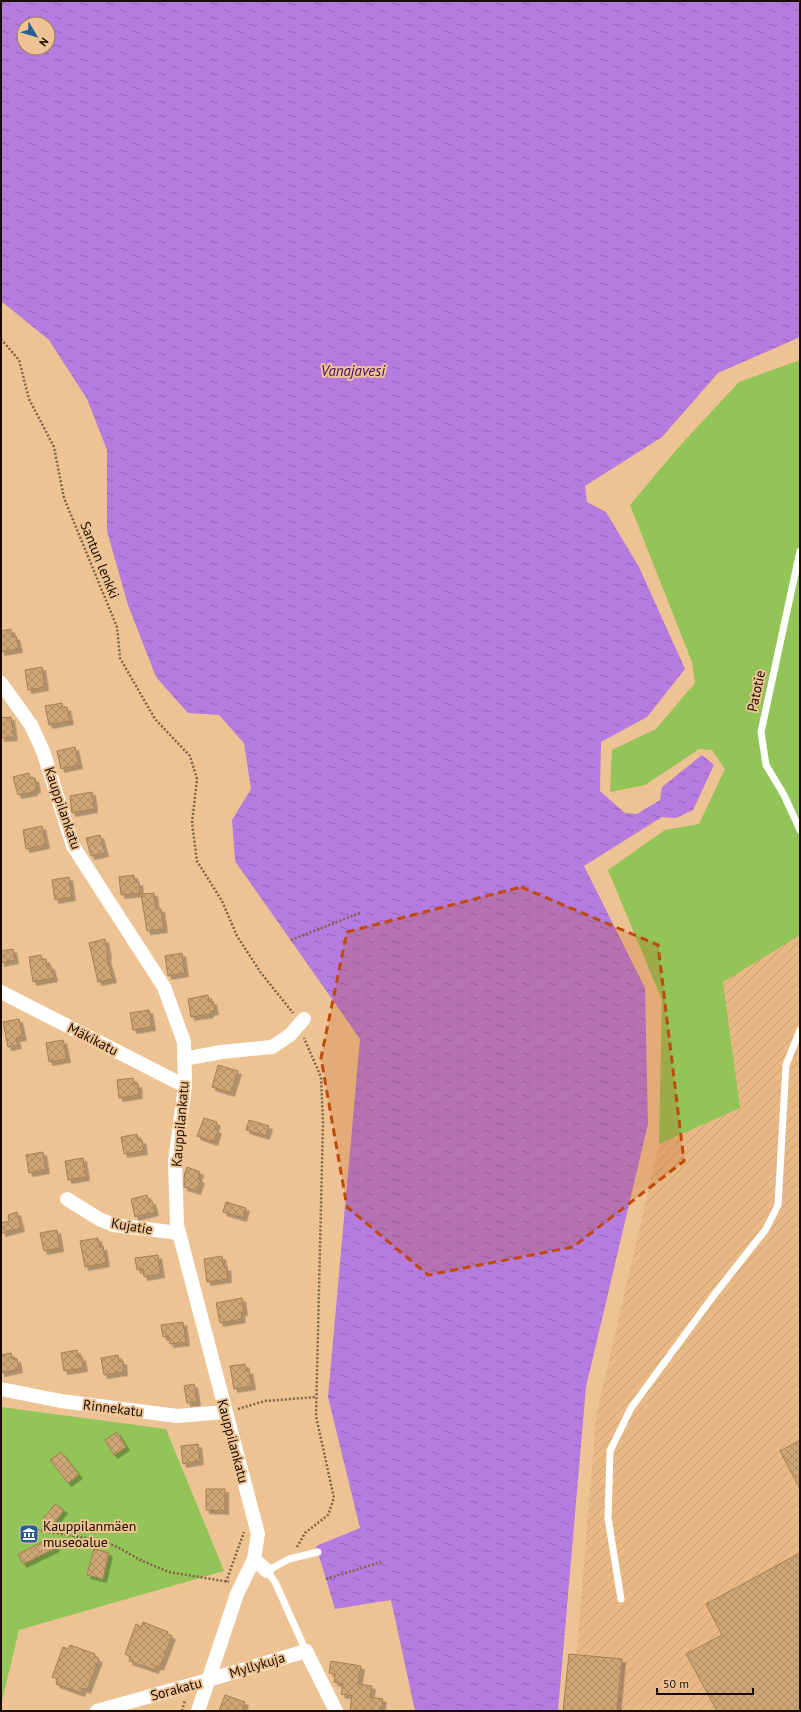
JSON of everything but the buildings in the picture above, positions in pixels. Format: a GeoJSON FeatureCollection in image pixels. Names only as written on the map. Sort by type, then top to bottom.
{"type":"FeatureCollection","features":[{"type":"Feature","properties":{"kind":"street","name":"Kauppilankatu"},"geometry":{"type":"LineString","coordinates":[[1,683],[31,725],[43,751],[73,846],[164,987],[184,1042],[185,1086],[175,1161],[177,1225],[258,1534],[254,1559],[241,1584],[198,1711]]}},
{"type":"Feature","properties":{"kind":"street","name":"Mäkikatu"},"geometry":{"type":"LineString","coordinates":[[1,992],[185,1086]]}},
{"type":"Feature","properties":{"kind":"street"},"geometry":{"type":"LineString","coordinates":[[184,1059],[221,1052],[272,1047],[290,1035],[302,1022]]}},
{"type":"Feature","properties":{"kind":"street","name":"Kujatie"},"geometry":{"type":"LineString","coordinates":[[67,1199],[99,1219],[114,1225],[179,1233]]}},
{"type":"Feature","properties":{"kind":"street","name":"Rinnekatu"},"geometry":{"type":"LineString","coordinates":[[1,1389],[62,1402],[177,1416],[225,1412]]}},
{"type":"Feature","properties":{"kind":"street"},"geometry":{"type":"LineString","coordinates":[[254,1559],[267,1571]]}},
{"type":"Feature","properties":{"kind":"street"},"geometry":{"type":"LineString","coordinates":[[306,1650],[336,1711]]}},
{"type":"Feature","properties":{"kind":"street","name":"Myllykuja"},"geometry":{"type":"LineString","coordinates":[[208,1680],[306,1650]]}},
{"type":"Feature","properties":{"kind":"street","name":"Sorakatu"},"geometry":{"type":"LineString","coordinates":[[97,1711],[208,1680]]}},
{"type":"Feature","properties":{"kind":"lane","name":"Patotie"},"geometry":{"type":"LineString","coordinates":[[800,551],[760,732],[766,765],[784,795],[800,830]]}},
{"type":"Feature","properties":{"kind":"lane"},"geometry":{"type":"LineString","coordinates":[[621,1599],[608,1518],[610,1451],[631,1408],[714,1295],[766,1229],[778,1205],[786,1065],[800,1030]]}},
{"type":"Feature","properties":{"kind":"lane"},"geometry":{"type":"LineString","coordinates":[[306,1650],[275,1582],[267,1571],[289,1559],[318,1552]]}},
{"type":"Feature","properties":{"kind":"path","name":"Santun lenkki"},"geometry":{"type":"LineString","coordinates":[[1,339],[19,360],[29,399],[54,447],[64,498],[117,627],[120,658],[155,719],[190,756],[197,779],[192,823],[197,861],[222,901],[237,936],[262,973],[296,1018],[302,1022]]}},
{"type":"Feature","properties":{"kind":"path"},"geometry":{"type":"LineString","coordinates":[[291,940],[360,913]]}},
{"type":"Feature","properties":{"kind":"path"},"geometry":{"type":"LineString","coordinates":[[289,1559],[305,1533],[328,1515],[334,1498],[316,1416],[323,1122],[321,1077],[302,1022]]}},
{"type":"Feature","properties":{"kind":"path"},"geometry":{"type":"LineString","coordinates":[[225,1412],[265,1402],[316,1397]]}},
{"type":"Feature","properties":{"kind":"path"},"geometry":{"type":"LineString","coordinates":[[37,1530],[104,1541],[142,1561],[169,1572],[213,1581],[241,1584]]}},
{"type":"Feature","properties":{"kind":"path"},"geometry":{"type":"LineString","coordinates":[[326,1579],[381,1562]]}},
{"type":"Feature","properties":{"kind":"highlighted area"},"geometry":{"type":"Polygon","coordinates":[[[521,887],[658,945],[684,1161],[573,1247],[428,1275],[347,1207],[321,1058],[347,932],[521,887]]]}},
{"type":"Feature","properties":{"kind":"shaded area"},"geometry":{"type":"Polygon","coordinates":[[[800,360],[800,1711],[572,1711],[596,1416],[659,1144],[662,1000],[608,870],[665,830],[699,824],[725,769],[712,750],[699,749],[645,785],[610,792],[612,750],[656,729],[695,683],[692,662],[630,505],[677,449],[739,382],[800,360]]]}},
{"type":"Feature","properties":{"kind":"green space"},"geometry":{"type":"Polygon","coordinates":[[[800,360],[800,935],[723,982],[740,1108],[659,1144],[662,1000],[608,870],[665,830],[699,824],[725,769],[712,750],[699,749],[645,785],[610,792],[612,750],[656,729],[695,683],[692,662],[630,505],[677,449],[739,382],[800,360]]]}},
{"type":"Feature","properties":{"kind":"green space"},"geometry":{"type":"Polygon","coordinates":[[[1,1407],[166,1429],[224,1571],[19,1630],[1,1705],[1,1407]]]}},
{"type":"Feature","properties":{"kind":"water","name":"Vanajavesi"},"geometry":{"type":"Polygon","coordinates":[[[1,1],[800,1],[800,337],[718,373],[662,437],[585,486],[587,502],[606,512],[639,567],[685,669],[647,717],[601,742],[600,791],[625,813],[637,814],[660,800],[662,787],[702,755],[714,765],[693,810],[676,818],[662,817],[584,866],[645,988],[648,1124],[586,1387],[558,1711],[415,1711],[391,1600],[335,1609],[316,1546],[360,1528],[328,1397],[360,1039],[235,861],[232,820],[251,789],[244,743],[219,715],[188,713],[156,677],[128,605],[107,531],[107,450],[87,399],[49,340],[1,301],[1,1]]]}},
{"type":"Feature","properties":{"kind":"place","name":"Kauppilanmäen museoalue"},"geometry":{"type":"Point","coordinates":[29,1534]}}]}
